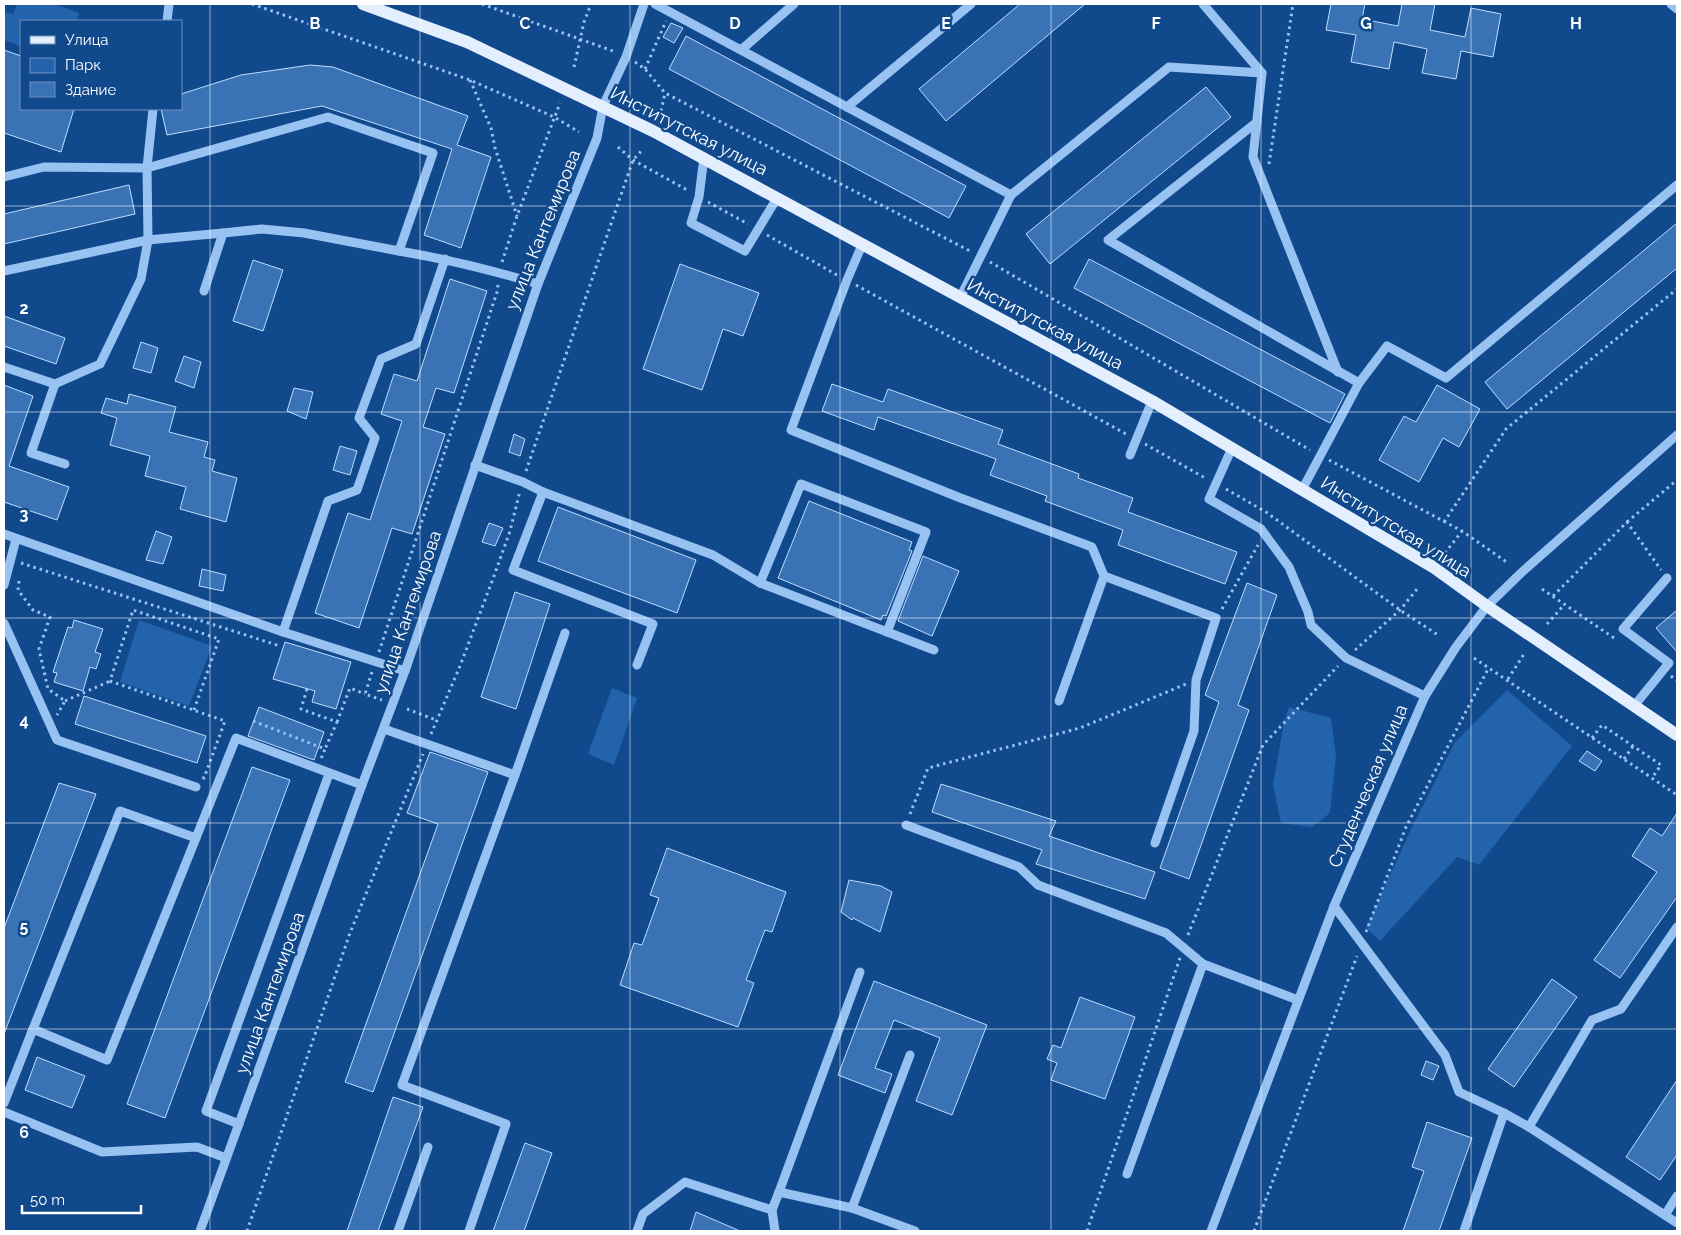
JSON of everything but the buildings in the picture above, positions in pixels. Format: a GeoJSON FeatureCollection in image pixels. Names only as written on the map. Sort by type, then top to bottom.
{"type":"FeatureCollection","features":[{"type":"Feature","properties":{"kind":"main road","name":"Институтская улица"},"geometry":{"type":"LineString","coordinates":[[363,4],[467,42],[603,106],[704,157],[862,245],[1152,401],[1433,568],[1677,735]]}},
{"type":"Feature","properties":{"kind":"street"},"geometry":{"type":"LineString","coordinates":[[167,20],[169,4]]}},
{"type":"Feature","properties":{"kind":"street","name":"улица Кантемирова"},"geometry":{"type":"LineString","coordinates":[[200,1231],[362,786],[406,671],[538,284],[597,138],[603,106],[626,57],[644,4]]}},
{"type":"Feature","properties":{"kind":"street"},"geometry":{"type":"LineString","coordinates":[[655,4],[1011,195]]}},
{"type":"Feature","properties":{"kind":"street"},"geometry":{"type":"LineString","coordinates":[[741,50],[794,4]]}},
{"type":"Feature","properties":{"kind":"street"},"geometry":{"type":"LineString","coordinates":[[847,107],[971,4]]}},
{"type":"Feature","properties":{"kind":"street"},"geometry":{"type":"LineString","coordinates":[[1203,4],[1262,73],[1253,157],[1338,372]]}},
{"type":"Feature","properties":{"kind":"street"},"geometry":{"type":"LineString","coordinates":[[1671,4],[1677,10]]}},
{"type":"Feature","properties":{"kind":"street"},"geometry":{"type":"LineString","coordinates":[[960,298],[1011,195],[1169,67],[1262,73]]}},
{"type":"Feature","properties":{"kind":"street"},"geometry":{"type":"LineString","coordinates":[[4,367],[55,384],[100,364],[141,279],[148,240],[147,168],[154,110]]}},
{"type":"Feature","properties":{"kind":"street"},"geometry":{"type":"LineString","coordinates":[[4,176],[44,167],[147,168],[328,117],[433,153],[399,251]]}},
{"type":"Feature","properties":{"kind":"street"},"geometry":{"type":"LineString","coordinates":[[1256,122],[1108,240],[1359,384]]}},
{"type":"Feature","properties":{"kind":"street"},"geometry":{"type":"LineString","coordinates":[[704,157],[699,197],[691,222],[744,251],[777,198]]}},
{"type":"Feature","properties":{"kind":"street"},"geometry":{"type":"LineString","coordinates":[[1302,490],[1359,384],[1387,346],[1446,378],[1677,185]]}},
{"type":"Feature","properties":{"kind":"street"},"geometry":{"type":"LineString","coordinates":[[4,271],[148,240],[262,229],[304,233],[445,259],[500,272],[538,284]]}},
{"type":"Feature","properties":{"kind":"street"},"geometry":{"type":"LineString","coordinates":[[204,291],[223,233]]}},
{"type":"Feature","properties":{"kind":"street"},"geometry":{"type":"LineString","coordinates":[[862,245],[791,430],[958,497],[1092,547],[1104,576],[1059,701]]}},
{"type":"Feature","properties":{"kind":"street"},"geometry":{"type":"LineString","coordinates":[[283,632],[328,501],[357,490],[375,438],[359,418],[380,359],[416,344],[445,259]]}},
{"type":"Feature","properties":{"kind":"street"},"geometry":{"type":"LineString","coordinates":[[55,384],[31,453],[65,464]]}},
{"type":"Feature","properties":{"kind":"street"},"geometry":{"type":"LineString","coordinates":[[1130,455],[1152,401]]}},
{"type":"Feature","properties":{"kind":"street","name":"Студенческая улица"},"geometry":{"type":"LineString","coordinates":[[1211,1231],[1334,906],[1425,696],[1456,647],[1488,606],[1521,573],[1677,435]]}},
{"type":"Feature","properties":{"kind":"street"},"geometry":{"type":"LineString","coordinates":[[1232,448],[1209,499],[1261,529],[1289,566],[1308,612],[1311,625],[1346,658],[1425,696]]}},
{"type":"Feature","properties":{"kind":"street"},"geometry":{"type":"LineString","coordinates":[[475,466],[523,482],[543,492],[713,555],[760,582],[934,650]]}},
{"type":"Feature","properties":{"kind":"street"},"geometry":{"type":"LineString","coordinates":[[760,582],[800,484],[926,532],[887,632]]}},
{"type":"Feature","properties":{"kind":"street"},"geometry":{"type":"LineString","coordinates":[[543,492],[513,570],[653,624],[637,665]]}},
{"type":"Feature","properties":{"kind":"street"},"geometry":{"type":"LineString","coordinates":[[4,534],[283,632],[406,671]]}},
{"type":"Feature","properties":{"kind":"street"},"geometry":{"type":"LineString","coordinates":[[4,585],[16,539]]}},
{"type":"Feature","properties":{"kind":"street"},"geometry":{"type":"LineString","coordinates":[[1104,576],[1216,618],[1196,680],[1194,731],[1156,843]]}},
{"type":"Feature","properties":{"kind":"street"},"geometry":{"type":"LineString","coordinates":[[1634,706],[1669,663],[1623,629],[1667,578]]}},
{"type":"Feature","properties":{"kind":"street"},"geometry":{"type":"LineString","coordinates":[[4,624],[57,740],[196,787]]}},
{"type":"Feature","properties":{"kind":"street"},"geometry":{"type":"LineString","coordinates":[[469,1231],[506,1124],[402,1085],[565,633]]}},
{"type":"Feature","properties":{"kind":"street"},"geometry":{"type":"LineString","coordinates":[[384,728],[515,775]]}},
{"type":"Feature","properties":{"kind":"street"},"geometry":{"type":"LineString","coordinates":[[30,1037],[33,1029],[107,1060],[236,738],[362,786]]}},
{"type":"Feature","properties":{"kind":"street"},"geometry":{"type":"LineString","coordinates":[[239,1124],[206,1111],[329,774]]}},
{"type":"Feature","properties":{"kind":"street"},"geometry":{"type":"LineString","coordinates":[[4,1103],[120,812],[196,838]]}},
{"type":"Feature","properties":{"kind":"street"},"geometry":{"type":"LineString","coordinates":[[906,825],[1020,867],[1038,885],[1166,933],[1203,964],[1298,1000]]}},
{"type":"Feature","properties":{"kind":"street"},"geometry":{"type":"LineString","coordinates":[[1334,906],[1445,1055],[1459,1092],[1529,1127],[1677,1223]]}},
{"type":"Feature","properties":{"kind":"street"},"geometry":{"type":"LineString","coordinates":[[1529,1127],[1592,1020],[1621,1009],[1677,927]]}},
{"type":"Feature","properties":{"kind":"street"},"geometry":{"type":"LineString","coordinates":[[1127,1174],[1203,964]]}},
{"type":"Feature","properties":{"kind":"street"},"geometry":{"type":"LineString","coordinates":[[776,1231],[772,1210],[860,972]]}},
{"type":"Feature","properties":{"kind":"street"},"geometry":{"type":"LineString","coordinates":[[852,1208],[910,1055]]}},
{"type":"Feature","properties":{"kind":"street"},"geometry":{"type":"LineString","coordinates":[[4,1112],[102,1152],[198,1147],[226,1158]]}},
{"type":"Feature","properties":{"kind":"street"},"geometry":{"type":"LineString","coordinates":[[1464,1231],[1504,1113]]}},
{"type":"Feature","properties":{"kind":"street"},"geometry":{"type":"LineString","coordinates":[[398,1231],[428,1147]]}},
{"type":"Feature","properties":{"kind":"street"},"geometry":{"type":"LineString","coordinates":[[637,1231],[643,1214],[685,1182],[772,1210]]}},
{"type":"Feature","properties":{"kind":"street"},"geometry":{"type":"LineString","coordinates":[[779,1192],[852,1208],[915,1231]]}},
{"type":"Feature","properties":{"kind":"street"},"geometry":{"type":"LineString","coordinates":[[1665,1215],[1677,1196]]}},
{"type":"Feature","properties":{"kind":"path"},"geometry":{"type":"LineString","coordinates":[[252,4],[470,80],[554,118],[579,132]]}},
{"type":"Feature","properties":{"kind":"path"},"geometry":{"type":"LineString","coordinates":[[482,4],[612,51]]}},
{"type":"Feature","properties":{"kind":"path"},"geometry":{"type":"LineString","coordinates":[[574,67],[584,22],[591,4]]}},
{"type":"Feature","properties":{"kind":"path"},"geometry":{"type":"LineString","coordinates":[[1268,165],[1293,4]]}},
{"type":"Feature","properties":{"kind":"path"},"geometry":{"type":"LineString","coordinates":[[645,69],[670,12]]}},
{"type":"Feature","properties":{"kind":"path"},"geometry":{"type":"LineString","coordinates":[[635,62],[645,69],[665,93],[980,256],[1320,456],[1462,531],[1508,563]]}},
{"type":"Feature","properties":{"kind":"path"},"geometry":{"type":"LineString","coordinates":[[470,80],[491,128],[495,148],[517,216]]}},
{"type":"Feature","properties":{"kind":"path"},"geometry":{"type":"LineString","coordinates":[[661,111],[665,93]]}},
{"type":"Feature","properties":{"kind":"path"},"geometry":{"type":"LineString","coordinates":[[365,694],[498,292],[502,258],[560,103]]}},
{"type":"Feature","properties":{"kind":"path"},"geometry":{"type":"LineString","coordinates":[[618,147],[633,160],[1266,512],[1400,610],[1438,635]]}},
{"type":"Feature","properties":{"kind":"path"},"geometry":{"type":"LineString","coordinates":[[246,1231],[350,933],[436,720],[460,666],[494,576],[510,531],[523,482],[633,160],[643,149]]}},
{"type":"Feature","properties":{"kind":"path"},"geometry":{"type":"LineString","coordinates":[[1444,522],[1506,428],[1677,289]]}},
{"type":"Feature","properties":{"kind":"path"},"geometry":{"type":"LineString","coordinates":[[1553,596],[1627,522],[1677,480]]}},
{"type":"Feature","properties":{"kind":"path"},"geometry":{"type":"LineString","coordinates":[[1627,522],[1667,578]]}},
{"type":"Feature","properties":{"kind":"path"},"geometry":{"type":"LineString","coordinates":[[1445,553],[1462,531]]}},
{"type":"Feature","properties":{"kind":"path"},"geometry":{"type":"LineString","coordinates":[[1216,618],[1264,534]]}},
{"type":"Feature","properties":{"kind":"path"},"geometry":{"type":"LineString","coordinates":[[11,560],[280,646]]}},
{"type":"Feature","properties":{"kind":"path"},"geometry":{"type":"LineString","coordinates":[[21,563],[18,590],[33,610],[50,617],[39,649],[48,689],[65,701]]}},
{"type":"Feature","properties":{"kind":"path"},"geometry":{"type":"LineString","coordinates":[[1087,1231],[1183,947],[1263,745],[1346,658],[1400,610],[1417,589]]}},
{"type":"Feature","properties":{"kind":"path"},"geometry":{"type":"LineString","coordinates":[[1542,589],[1622,643]]}},
{"type":"Feature","properties":{"kind":"path"},"geometry":{"type":"LineString","coordinates":[[1547,624],[1564,605]]}},
{"type":"Feature","properties":{"kind":"path"},"geometry":{"type":"LineString","coordinates":[[110,682],[133,610],[219,639],[194,710]]}},
{"type":"Feature","properties":{"kind":"path"},"geometry":{"type":"LineString","coordinates":[[1508,679],[1524,654]]}},
{"type":"Feature","properties":{"kind":"path"},"geometry":{"type":"LineString","coordinates":[[1474,658],[1508,679],[1677,795]]}},
{"type":"Feature","properties":{"kind":"path"},"geometry":{"type":"LineString","coordinates":[[1663,671],[1677,681]]}},
{"type":"Feature","properties":{"kind":"path"},"geometry":{"type":"LineString","coordinates":[[906,825],[928,768],[1080,728],[1196,680]]}},
{"type":"Feature","properties":{"kind":"path"},"geometry":{"type":"LineString","coordinates":[[59,721],[57,714],[65,701],[110,682],[225,721],[204,778],[195,775]]}},
{"type":"Feature","properties":{"kind":"path"},"geometry":{"type":"LineString","coordinates":[[317,769],[350,688],[385,701]]}},
{"type":"Feature","properties":{"kind":"path"},"geometry":{"type":"LineString","coordinates":[[307,689],[301,709],[337,722]]}},
{"type":"Feature","properties":{"kind":"path"},"geometry":{"type":"LineString","coordinates":[[406,709],[436,720]]}},
{"type":"Feature","properties":{"kind":"path"},"geometry":{"type":"LineString","coordinates":[[253,721],[325,749]]}},
{"type":"Feature","properties":{"kind":"path"},"geometry":{"type":"LineString","coordinates":[[1592,738],[1602,724],[1661,764],[1652,778]]}},
{"type":"Feature","properties":{"kind":"path"},"geometry":{"type":"LineString","coordinates":[[1624,759],[1633,746]]}},
{"type":"Feature","properties":{"kind":"green space"},"geometry":{"type":"Polygon","coordinates":[[[17,4],[54,4],[79,13],[77,20],[20,20],[20,46],[4,40],[4,12],[13,14],[17,4]]]}},
{"type":"Feature","properties":{"kind":"green space"},"geometry":{"type":"Polygon","coordinates":[[[139,620],[212,646],[189,706],[120,682],[139,620]]]}},
{"type":"Feature","properties":{"kind":"green space"},"geometry":{"type":"Polygon","coordinates":[[[612,688],[637,698],[614,765],[588,754],[612,688]]]}},
{"type":"Feature","properties":{"kind":"green space"},"geometry":{"type":"Polygon","coordinates":[[[1507,690],[1572,746],[1479,865],[1457,857],[1380,941],[1366,928],[1412,827],[1455,742],[1507,690]]]}},
{"type":"Feature","properties":{"kind":"green space"},"geometry":{"type":"Polygon","coordinates":[[[1289,707],[1331,718],[1336,756],[1330,813],[1312,827],[1281,823],[1273,785],[1284,722],[1289,707]]]}}]}
